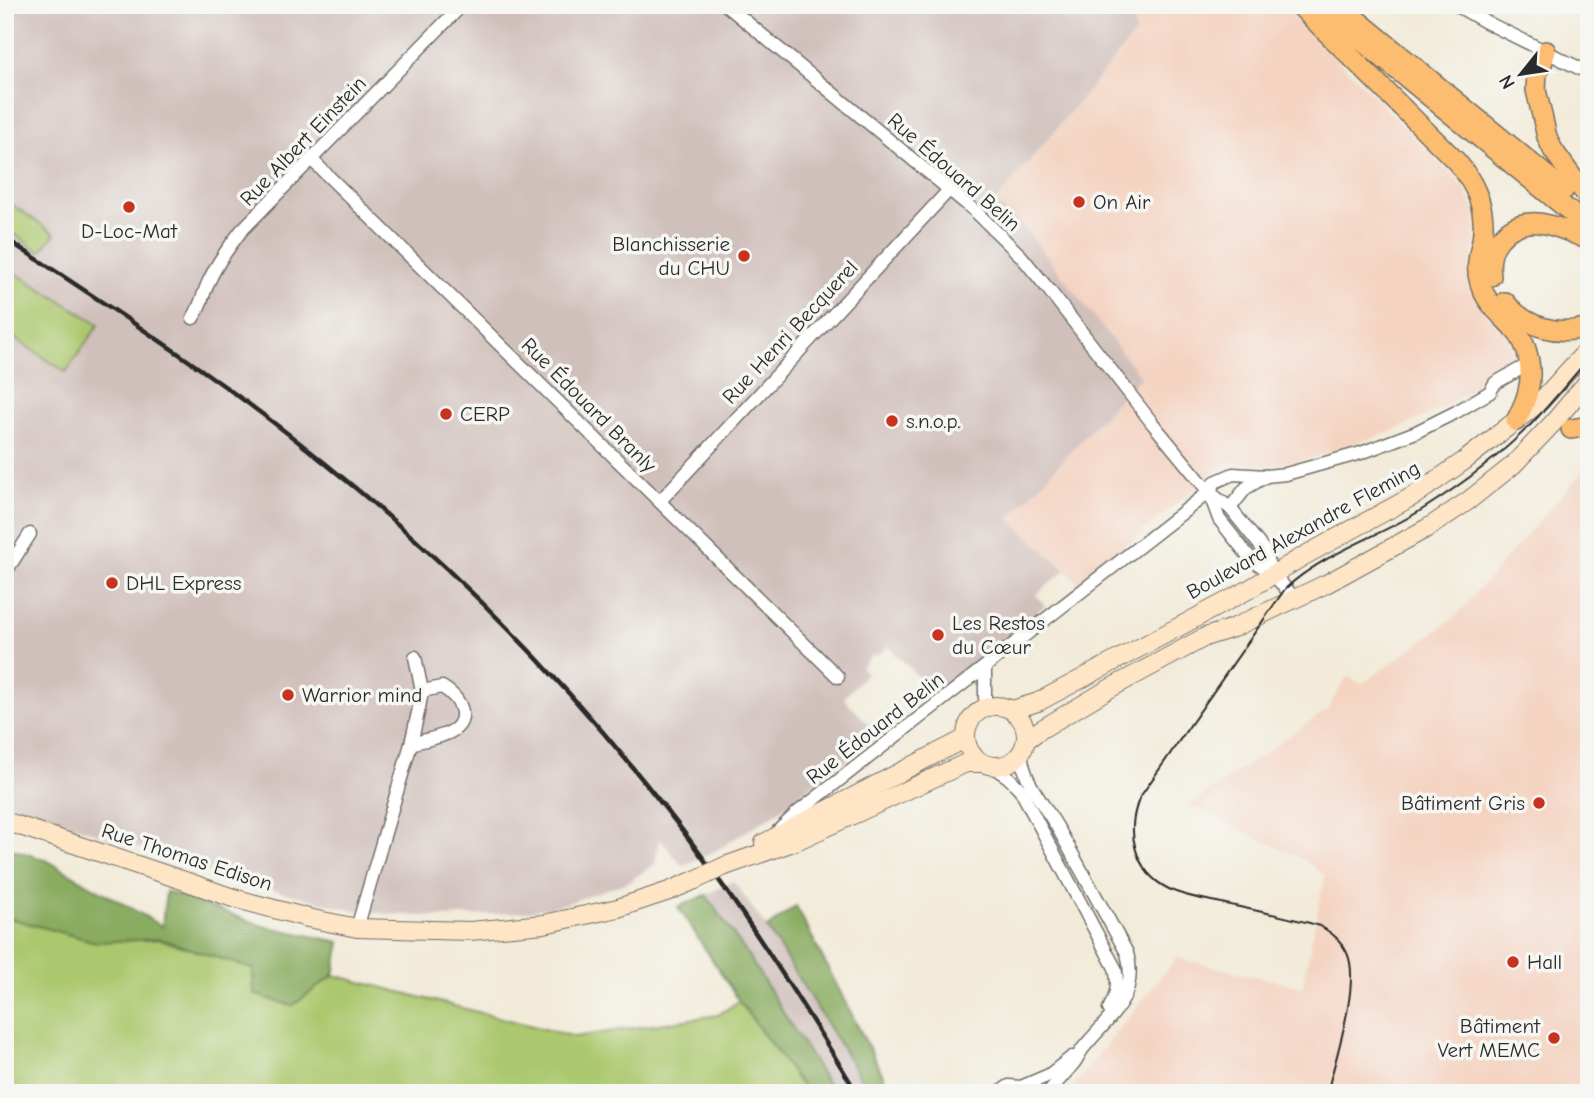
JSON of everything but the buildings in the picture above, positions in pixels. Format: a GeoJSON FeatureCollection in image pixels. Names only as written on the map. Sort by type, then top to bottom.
{"type":"FeatureCollection","features":[{"type":"Feature","properties":{"kind":"main road"},"geometry":{"type":"LineString","coordinates":[[1299,5],[1456,161],[1477,191],[1483,218],[1477,269],[1480,283],[1491,306],[1522,338],[1526,346],[1530,377],[1528,395],[1516,421]]}},
{"type":"Feature","properties":{"kind":"main road"},"geometry":{"type":"LineString","coordinates":[[1318,5],[1589,228]]}},
{"type":"Feature","properties":{"kind":"main road"},"geometry":{"type":"LineString","coordinates":[[1339,5],[1589,211]]}},
{"type":"Feature","properties":{"kind":"main road"},"geometry":{"type":"LineString","coordinates":[[1546,51],[1537,72],[1536,90],[1547,137],[1566,169],[1589,198]]}},
{"type":"Feature","properties":{"kind":"main road"},"geometry":{"type":"LineString","coordinates":[[1589,240],[1539,222],[1525,223],[1506,233],[1497,242],[1491,255],[1490,269],[1492,283],[1499,295],[1519,317],[1545,329],[1574,331],[1589,327]]}},
{"type":"Feature","properties":{"kind":"street","name":"Rue Albert Einstein"},"geometry":{"type":"LineString","coordinates":[[193,318],[209,280],[234,240],[462,5]]}},
{"type":"Feature","properties":{"kind":"street","name":"Rue Édouard Belin"},"geometry":{"type":"LineString","coordinates":[[726,5],[949,190],[1021,256],[1209,492],[1219,519],[1250,558],[1273,574],[1294,598]]}},
{"type":"Feature","properties":{"kind":"street"},"geometry":{"type":"LineString","coordinates":[[1456,5],[1478,11],[1589,73]]}},
{"type":"Feature","properties":{"kind":"street","name":"Rue Édouard Branly"},"geometry":{"type":"LineString","coordinates":[[312,159],[838,677]]}},
{"type":"Feature","properties":{"kind":"street","name":"Rue Henri Becquerel"},"geometry":{"type":"LineString","coordinates":[[660,501],[949,190]]}},
{"type":"Feature","properties":{"kind":"street","name":"Boulevard Alexandre Fleming"},"geometry":{"type":"LineString","coordinates":[[1012,710],[1038,702],[1246,591],[1415,495],[1464,461],[1550,393],[1589,348]]}},
{"type":"Feature","properties":{"kind":"street","name":"Rue Édouard Belin"},"geometry":{"type":"LineString","coordinates":[[765,842],[797,813],[1209,492],[1215,482],[1233,474],[1286,474],[1361,453],[1416,432],[1455,412],[1490,391],[1495,383],[1529,364]]}},
{"type":"Feature","properties":{"kind":"street"},"geometry":{"type":"LineString","coordinates":[[1512,466],[1589,380]]}},
{"type":"Feature","properties":{"kind":"street"},"geometry":{"type":"LineString","coordinates":[[725,866],[796,841],[966,763],[1008,764],[1040,730],[1107,690],[1205,638],[1233,628],[1326,584],[1429,527],[1551,439],[1580,427]]}},
{"type":"Feature","properties":{"kind":"street","name":"Rue Édouard Belin"},"geometry":{"type":"LineString","coordinates":[[1230,508],[1246,488],[1266,476]]}},
{"type":"Feature","properties":{"kind":"street"},"geometry":{"type":"LineString","coordinates":[[1209,492],[1230,508],[1263,549],[1273,574]]}},
{"type":"Feature","properties":{"kind":"street"},"geometry":{"type":"LineString","coordinates":[[5,573],[30,534]]}},
{"type":"Feature","properties":{"kind":"street"},"geometry":{"type":"LineString","coordinates":[[357,928],[411,744],[422,691],[415,657]]}},
{"type":"Feature","properties":{"kind":"street"},"geometry":{"type":"LineString","coordinates":[[985,667],[987,707]]}},
{"type":"Feature","properties":{"kind":"street"},"geometry":{"type":"LineString","coordinates":[[411,744],[446,734],[457,728],[463,718],[461,705],[453,694],[442,687],[422,691]]}},
{"type":"Feature","properties":{"kind":"street"},"geometry":{"type":"LineString","coordinates":[[1048,1093],[1122,1003],[1131,978],[1130,964],[1127,953],[1049,813],[1039,802],[1023,769],[1026,731],[1023,723],[1012,710],[987,707],[971,719],[967,728],[969,748],[974,757],[1008,777],[1020,789],[1115,968],[1118,982],[1116,995],[1104,1022]]}},
{"type":"Feature","properties":{"kind":"street"},"geometry":{"type":"LineString","coordinates":[[725,866],[765,842],[966,738]]}},
{"type":"Feature","properties":{"kind":"street","name":"Rue Thomas Edison"},"geometry":{"type":"LineString","coordinates":[[5,821],[233,898],[357,928],[470,931],[544,924],[618,908],[669,891],[725,866]]}},
{"type":"Feature","properties":{"kind":"street"},"geometry":{"type":"LineString","coordinates":[[1084,909],[1105,914]]}},
{"type":"Feature","properties":{"kind":"street"},"geometry":{"type":"LineString","coordinates":[[999,1093],[1009,1086],[1024,1090],[1081,1051]]}},
{"type":"Feature","properties":{"kind":"shaded area"},"geometry":{"type":"Polygon","coordinates":[[[5,5],[1115,5],[1134,21],[1136,33],[996,202],[1028,232],[1141,377],[1009,519],[1066,570],[1036,595],[1045,606],[935,694],[888,646],[877,656],[874,654],[861,667],[866,673],[844,698],[879,736],[776,813],[715,851],[682,866],[659,838],[655,864],[630,881],[565,904],[530,911],[441,917],[352,910],[218,875],[5,802],[5,332],[66,371],[98,324],[5,266],[5,228],[40,252],[54,234],[5,200],[5,5]]]}},
{"type":"Feature","properties":{"kind":"shaded area"},"geometry":{"type":"Polygon","coordinates":[[[1115,5],[1283,5],[1464,187],[1477,216],[1471,289],[1487,315],[1515,344],[1510,365],[1443,408],[1388,433],[1311,458],[1269,466],[1228,462],[1079,583],[1009,519],[1141,377],[1028,232],[996,203],[1136,34],[1134,21],[1115,5]]]}},
{"type":"Feature","properties":{"kind":"shaded area"},"geometry":{"type":"Polygon","coordinates":[[[1589,464],[1589,1093],[1068,1093],[1176,958],[1302,987],[1325,876],[1306,861],[1190,805],[1328,709],[1347,676],[1362,684],[1454,618],[1589,464]]]}},
{"type":"Feature","properties":{"kind":"shaded area"},"geometry":{"type":"Polygon","coordinates":[[[733,881],[767,928],[870,1093],[833,1093],[749,957],[706,895],[733,881]]]}},
{"type":"Feature","properties":{"kind":"green space"},"geometry":{"type":"Polygon","coordinates":[[[5,200],[55,234],[40,252],[5,228],[5,200]]]}},
{"type":"Feature","properties":{"kind":"green space"},"geometry":{"type":"Polygon","coordinates":[[[5,267],[99,324],[66,372],[5,332],[5,267]]]}},
{"type":"Feature","properties":{"kind":"green space"},"geometry":{"type":"Polygon","coordinates":[[[5,847],[46,860],[162,926],[166,891],[263,926],[340,942],[334,975],[292,1006],[254,994],[253,969],[160,939],[96,942],[5,917],[5,847]]]}},
{"type":"Feature","properties":{"kind":"green space"},"geometry":{"type":"Polygon","coordinates":[[[706,895],[749,957],[833,1093],[807,1093],[739,1001],[678,907],[706,895]]]}},
{"type":"Feature","properties":{"kind":"green space"},"geometry":{"type":"Polygon","coordinates":[[[796,906],[892,1093],[870,1093],[767,928],[796,906]]]}},
{"type":"Feature","properties":{"kind":"green space"},"geometry":{"type":"Polygon","coordinates":[[[5,917],[96,942],[159,939],[253,969],[292,1005],[334,975],[575,1037],[718,1015],[739,1001],[807,1093],[5,1093],[5,917]]]}},
{"type":"Feature","properties":{"kind":"tram line"},"geometry":{"type":"LineString","coordinates":[[1327,1093],[1349,1001],[1350,966],[1345,948],[1336,937],[1320,926],[1188,896],[1157,882],[1140,861],[1133,837],[1133,823],[1140,797],[1285,589],[1316,565],[1406,519],[1473,475],[1534,422],[1589,358]]}},
{"type":"Feature","properties":{"kind":"railway"},"geometry":{"type":"LineString","coordinates":[[5,238],[168,347],[288,433],[418,542],[506,626],[588,715],[691,842],[765,948],[857,1093]]}},
{"type":"Feature","properties":{"kind":"place","name":"On Air"},"geometry":{"type":"Point","coordinates":[1079,202]}},
{"type":"Feature","properties":{"kind":"place","name":"D-Loc-Mat"},"geometry":{"type":"Point","coordinates":[129,207]}},
{"type":"Feature","properties":{"kind":"place","name":"Blanchisserie du CHU"},"geometry":{"type":"Point","coordinates":[744,256]}},
{"type":"Feature","properties":{"kind":"place","name":"CERP"},"geometry":{"type":"Point","coordinates":[446,414]}},
{"type":"Feature","properties":{"kind":"place","name":"s.n.o.p."},"geometry":{"type":"Point","coordinates":[892,421]}},
{"type":"Feature","properties":{"kind":"place","name":"DHL Express"},"geometry":{"type":"Point","coordinates":[112,583]}},
{"type":"Feature","properties":{"kind":"place","name":"Les Restos du Cœur"},"geometry":{"type":"Point","coordinates":[938,635]}},
{"type":"Feature","properties":{"kind":"place","name":"Warrior mind"},"geometry":{"type":"Point","coordinates":[288,695]}},
{"type":"Feature","properties":{"kind":"place","name":"Bâtiment Gris"},"geometry":{"type":"Point","coordinates":[1539,803]}},
{"type":"Feature","properties":{"kind":"place","name":"Hall"},"geometry":{"type":"Point","coordinates":[1513,962]}},
{"type":"Feature","properties":{"kind":"place","name":"Bâtiment Vert MEMC"},"geometry":{"type":"Point","coordinates":[1554,1038]}}]}
